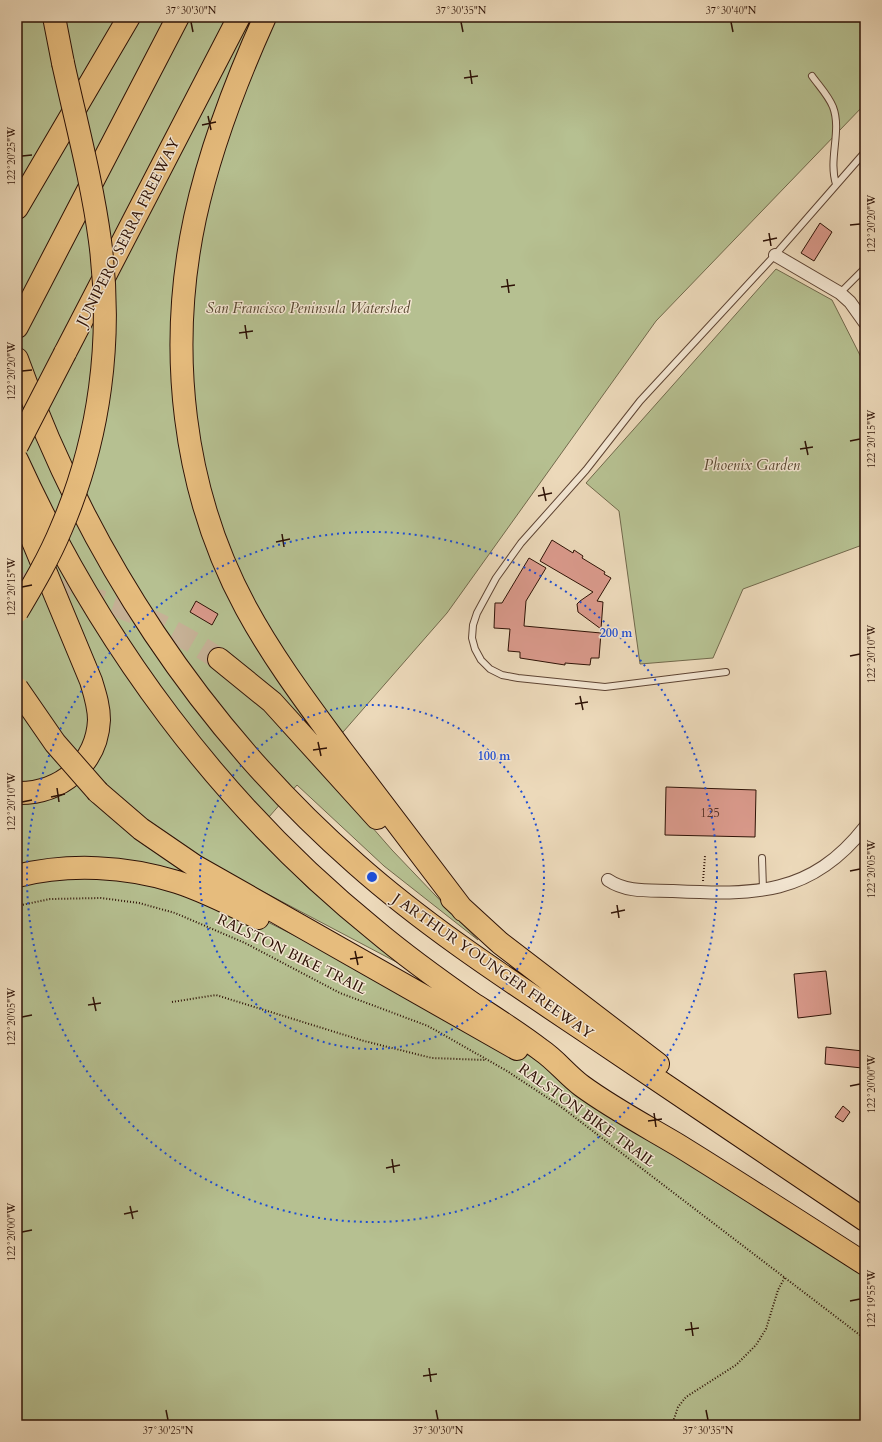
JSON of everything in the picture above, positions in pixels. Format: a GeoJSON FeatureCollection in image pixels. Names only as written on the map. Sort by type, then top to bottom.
{"type":"FeatureCollection","features":[{"type":"Feature","properties":{"kind":"highway"},"geometry":{"type":"LineString","coordinates":[[17,612],[54,546],[74,498],[93,430],[103,363],[105,304],[100,240],[54,17]]}},
{"type":"Feature","properties":{"kind":"highway"},"geometry":{"type":"LineString","coordinates":[[17,208],[129,17]]}},
{"type":"Feature","properties":{"kind":"highway"},"geometry":{"type":"LineString","coordinates":[[17,327],[178,17]]}},
{"type":"Feature","properties":{"kind":"highway","name":"JUNIPERO SERRA FREEWAY"},"geometry":{"type":"LineString","coordinates":[[17,446],[239,17]]}},
{"type":"Feature","properties":{"kind":"highway"},"geometry":{"type":"LineString","coordinates":[[265,17],[237,85],[209,166],[195,217],[186,269],[182,321],[182,375],[187,426],[196,473],[206,512],[224,561],[238,594],[264,641],[325,727],[463,910]]}},
{"type":"Feature","properties":{"kind":"highway","name":"J ARTHUR YOUNGER FREEWAY"},"geometry":{"type":"LineString","coordinates":[[17,359],[40,420],[72,492],[132,599],[170,657],[210,711],[284,796],[356,864],[434,927],[865,1220]]}},
{"type":"Feature","properties":{"kind":"highway"},"geometry":{"type":"LineString","coordinates":[[17,465],[27,427]]}},
{"type":"Feature","properties":{"kind":"highway"},"geometry":{"type":"LineString","coordinates":[[17,460],[61,550],[112,637],[185,739],[241,803],[306,869],[375,931],[432,975],[543,1051],[581,1085]]}},
{"type":"Feature","properties":{"kind":"highway"},"geometry":{"type":"LineString","coordinates":[[17,503],[91,681],[98,705],[99,720],[97,734],[92,748],[85,762],[74,774],[61,784],[45,790],[17,793]]}},
{"type":"Feature","properties":{"kind":"highway"},"geometry":{"type":"LineString","coordinates":[[219,659],[272,702],[463,910],[525,963],[670,1074],[768,1145],[784,1166]]}},
{"type":"Feature","properties":{"kind":"highway"},"geometry":{"type":"LineString","coordinates":[[17,688],[44,729],[67,758],[98,792],[126,818],[176,854],[422,996],[581,1085],[791,1215],[865,1264]]}},
{"type":"Feature","properties":{"kind":"highway"},"geometry":{"type":"LineString","coordinates":[[17,876],[61,870],[102,869],[140,873],[178,882],[229,904],[422,996]]}},
{"type":"Feature","properties":{"kind":"street"},"geometry":{"type":"LineString","coordinates":[[775,255],[840,293],[850,302],[865,323]]}},
{"type":"Feature","properties":{"kind":"street"},"geometry":{"type":"LineString","coordinates":[[608,880],[626,889],[726,893],[763,889],[792,883],[817,871],[842,852],[865,827]]}},
{"type":"Feature","properties":{"kind":"lane"},"geometry":{"type":"LineString","coordinates":[[812,76],[829,98],[835,117],[832,171],[836,184]]}},
{"type":"Feature","properties":{"kind":"lane"},"geometry":{"type":"LineString","coordinates":[[726,672],[605,687],[518,678],[502,675],[490,669],[481,660],[475,649],[472,638],[473,625],[476,613],[496,578],[521,543],[586,470],[640,401],[775,255],[865,152]]}},
{"type":"Feature","properties":{"kind":"lane"},"geometry":{"type":"LineString","coordinates":[[840,293],[865,268]]}},
{"type":"Feature","properties":{"kind":"lane"},"geometry":{"type":"LineString","coordinates":[[762,858],[763,889]]}},
{"type":"Feature","properties":{"kind":"path"},"geometry":{"type":"LineString","coordinates":[[703,885],[705,856]]}},
{"type":"Feature","properties":{"kind":"path","name":"RALSTON BIKE TRAIL"},"geometry":{"type":"LineString","coordinates":[[17,906],[50,899],[88,897],[126,901],[164,909],[228,934],[346,996],[428,1026],[507,1071],[560,1106],[865,1339]]}},
{"type":"Feature","properties":{"kind":"path"},"geometry":{"type":"LineString","coordinates":[[172,1002],[216,994],[364,1041],[432,1058],[480,1059],[490,1062]]}},
{"type":"Feature","properties":{"kind":"path"},"geometry":{"type":"LineString","coordinates":[[672,1425],[678,1407],[686,1398],[736,1365],[756,1345],[766,1329],[778,1290],[785,1277]]}},
{"type":"Feature","properties":{"kind":"green space","name":"San Francisco Peninsula Watershed"},"geometry":{"type":"Polygon","coordinates":[[[17,17],[865,17],[865,104],[656,321],[447,613],[316,763],[392,850],[478,940],[384,866],[297,785],[254,834],[306,886],[402,965],[222,870],[248,912],[508,1044],[581,1085],[865,1265],[865,1425],[17,1425],[17,17]]]}},
{"type":"Feature","properties":{"kind":"green space","name":"Phoenix Garden"},"geometry":{"type":"Polygon","coordinates":[[[776,269],[832,300],[865,365],[865,544],[743,589],[713,658],[640,664],[619,511],[586,483],[776,269]]]}},
{"type":"Feature","properties":{"kind":"building"},"geometry":{"type":"Polygon","coordinates":[[[820,223],[832,232],[814,261],[801,253],[820,223]]]}},
{"type":"Feature","properties":{"kind":"building"},"geometry":{"type":"Polygon","coordinates":[[[552,540],[573,553],[574,550],[583,556],[582,558],[605,572],[604,574],[611,578],[597,601],[603,602],[601,629],[578,612],[577,604],[593,592],[540,561],[552,540]]]}},
{"type":"Feature","properties":{"kind":"building"},"geometry":{"type":"Polygon","coordinates":[[[529,558],[546,568],[526,601],[524,626],[601,633],[599,658],[591,658],[590,665],[565,663],[565,665],[520,658],[520,652],[508,651],[510,629],[494,628],[495,603],[502,603],[529,558]]]}},
{"type":"Feature","properties":{"kind":"building"},"geometry":{"type":"Polygon","coordinates":[[[196,601],[218,614],[212,625],[190,612],[196,601]]]}},
{"type":"Feature","properties":{"kind":"building"},"geometry":{"type":"Polygon","coordinates":[[[666,787],[756,790],[755,837],[665,835],[666,787]]]}},
{"type":"Feature","properties":{"kind":"building"},"geometry":{"type":"Polygon","coordinates":[[[826,971],[831,1014],[798,1018],[794,974],[826,971]]]}},
{"type":"Feature","properties":{"kind":"building"},"geometry":{"type":"Polygon","coordinates":[[[826,1047],[863,1051],[862,1068],[825,1064],[826,1047]]]}},
{"type":"Feature","properties":{"kind":"building"},"geometry":{"type":"Polygon","coordinates":[[[843,1106],[850,1112],[843,1122],[835,1117],[843,1106]]]}},
{"type":"Feature","properties":{"kind":"tunnel"},"geometry":{"type":"LineString","coordinates":[[17,583],[73,593],[123,609],[171,630],[219,659]]}}]}
